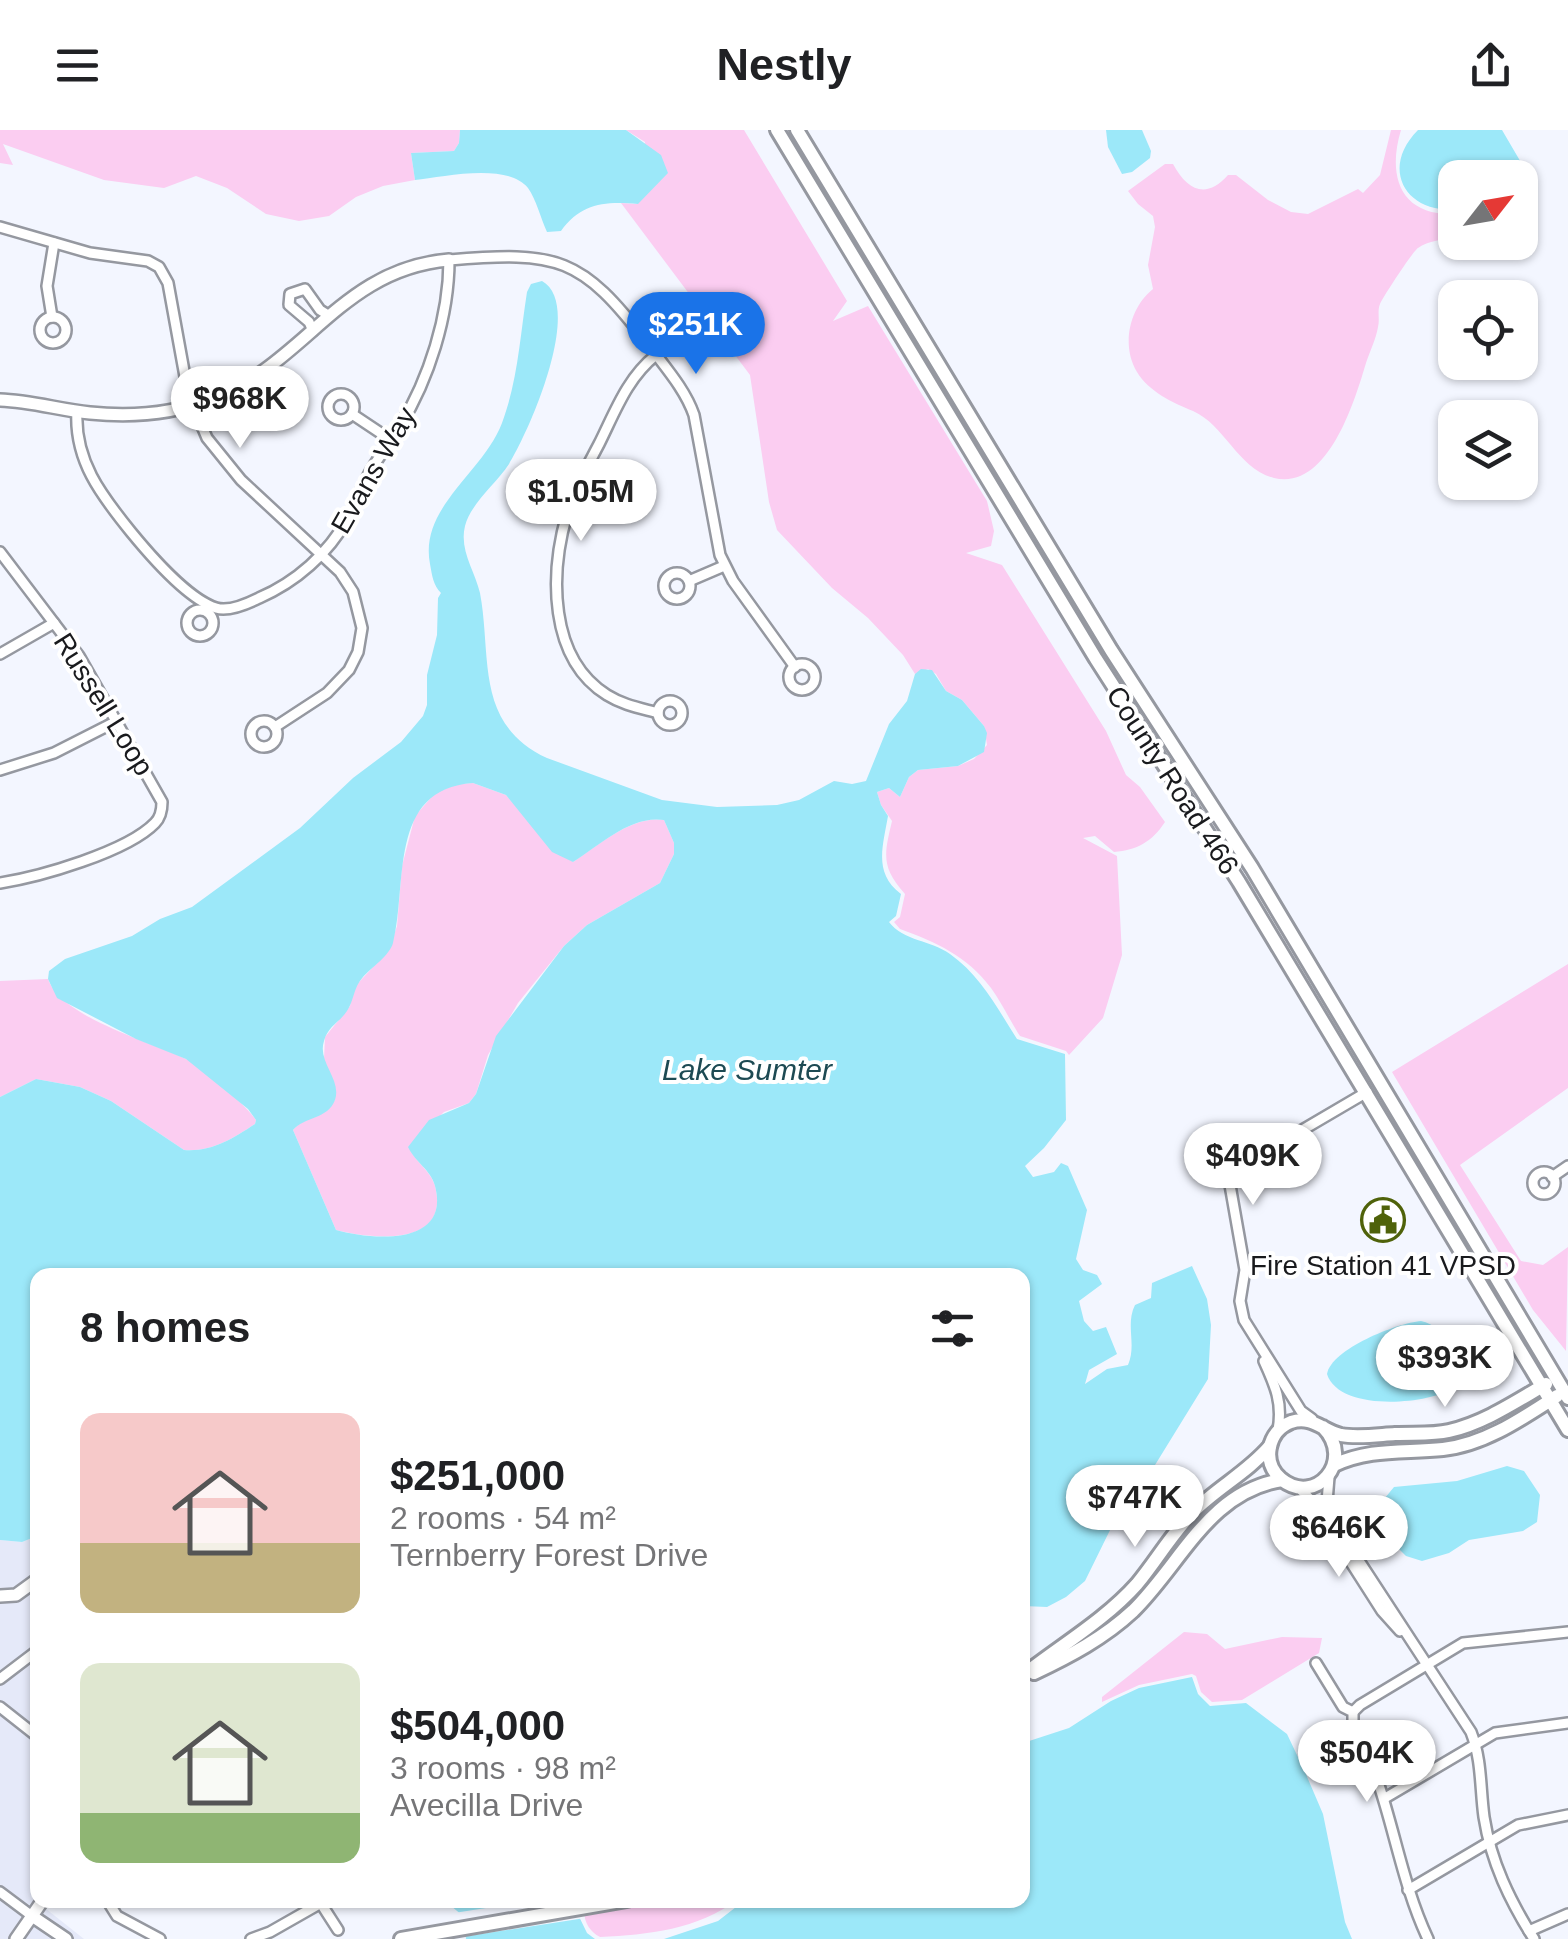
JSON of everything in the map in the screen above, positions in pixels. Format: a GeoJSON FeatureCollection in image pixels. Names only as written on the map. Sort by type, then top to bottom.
{"type":"FeatureCollection","features":[{"type":"Feature","properties":{"kind":"main road","name":"County Road 466"},"geometry":{"type":"LineString","coordinates":[[776,130],[1104,674],[1240,882],[1568,1430]]}},
{"type":"Feature","properties":{"kind":"main road","name":"County Road 466"},"geometry":{"type":"LineString","coordinates":[[798,130],[1120,665],[1252,868],[1562,1374],[1567,1393]]}},
{"type":"Feature","properties":{"kind":"main road"},"geometry":{"type":"LineString","coordinates":[[1030,1671],[1111,1609],[1137,1584],[1194,1511],[1255,1464],[1278,1430],[1297,1420],[1344,1435],[1447,1432],[1487,1418],[1562,1374]]}},
{"type":"Feature","properties":{"kind":"main road"},"geometry":{"type":"LineString","coordinates":[[1270,1446],[1271,1464],[1282,1480],[1298,1487],[1313,1486],[1332,1469],[1362,1454],[1446,1449],[1514,1423],[1567,1393]]}},
{"type":"Feature","properties":{"kind":"main road"},"geometry":{"type":"LineString","coordinates":[[1321,1425],[1335,1443],[1332,1469]]}},
{"type":"Feature","properties":{"kind":"main road"},"geometry":{"type":"LineString","coordinates":[[1030,1674],[1068,1658],[1102,1636],[1160,1582],[1204,1523],[1250,1488],[1282,1480]]}},
{"type":"Feature","properties":{"kind":"main road"},"geometry":{"type":"LineString","coordinates":[[401,1939],[586,1908]]}},
{"type":"Feature","properties":{"kind":"street"},"geometry":{"type":"LineString","coordinates":[[0,227],[90,253],[159,266],[168,283],[192,405],[207,438],[222,459],[347,582],[358,604],[362,628],[358,652],[336,686],[275,727]]}},
{"type":"Feature","properties":{"kind":"street"},"geometry":{"type":"LineString","coordinates":[[52,318],[47,286],[54,243]]}},
{"type":"Feature","properties":{"kind":"street"},"geometry":{"type":"LineString","coordinates":[[0,400],[134,414],[192,405],[248,382],[288,354],[349,297],[385,276],[450,260],[518,256],[546,260],[582,274],[616,302],[685,394],[694,415],[724,566],[794,667]]}},
{"type":"Feature","properties":{"kind":"street","name":"Evans Way"},"geometry":{"type":"LineString","coordinates":[[77,411],[77,438],[90,476],[150,552],[208,609],[234,607],[263,597],[301,574],[338,536],[370,470],[409,410],[431,356],[444,308],[450,260]]}},
{"type":"Feature","properties":{"kind":"street"},"geometry":{"type":"LineString","coordinates":[[312,331],[309,322],[289,305],[290,294],[306,289],[328,315]]}},
{"type":"Feature","properties":{"kind":"street"},"geometry":{"type":"LineString","coordinates":[[656,356],[641,367],[629,384],[572,498],[561,544],[558,586],[564,640],[582,674],[620,702],[658,712]]}},
{"type":"Feature","properties":{"kind":"street"},"geometry":{"type":"LineString","coordinates":[[352,414],[391,440]]}},
{"type":"Feature","properties":{"kind":"street","name":"Russell Loop"},"geometry":{"type":"LineString","coordinates":[[0,552],[79,656],[160,792],[162,808],[158,819],[134,837],[86,859],[0,883]]}},
{"type":"Feature","properties":{"kind":"street"},"geometry":{"type":"LineString","coordinates":[[689,580],[724,566]]}},
{"type":"Feature","properties":{"kind":"street"},"geometry":{"type":"LineString","coordinates":[[0,654],[54,624]]}},
{"type":"Feature","properties":{"kind":"street"},"geometry":{"type":"LineString","coordinates":[[0,770],[54,754],[117,721]]}},
{"type":"Feature","properties":{"kind":"street"},"geometry":{"type":"LineString","coordinates":[[1278,1430],[1280,1396],[1241,1311],[1245,1270],[1230,1193],[1232,1178],[1246,1164],[1382,1083]]}},
{"type":"Feature","properties":{"kind":"street"},"geometry":{"type":"LineString","coordinates":[[1552,1177],[1568,1166]]}},
{"type":"Feature","properties":{"kind":"street"},"geometry":{"type":"LineString","coordinates":[[1255,1340],[1301,1411],[1321,1425]]}},
{"type":"Feature","properties":{"kind":"street"},"geometry":{"type":"LineString","coordinates":[[1332,1469],[1327,1502],[1335,1524],[1466,1721],[1476,1744],[1489,1842],[1505,1888],[1531,1935],[1568,1914]]}},
{"type":"Feature","properties":{"kind":"street"},"geometry":{"type":"LineString","coordinates":[[1298,1487],[1311,1500],[1382,1611],[1413,1644]]}},
{"type":"Feature","properties":{"kind":"street"},"geometry":{"type":"LineString","coordinates":[[0,1596],[16,1595],[30,1584]]}},
{"type":"Feature","properties":{"kind":"street"},"geometry":{"type":"LineString","coordinates":[[1428,1939],[1408,1890],[1386,1798],[1353,1724],[1353,1712],[1360,1704],[1467,1642],[1568,1632]]}},
{"type":"Feature","properties":{"kind":"street"},"geometry":{"type":"LineString","coordinates":[[0,1679],[30,1656]]}},
{"type":"Feature","properties":{"kind":"street"},"geometry":{"type":"LineString","coordinates":[[1316,1663],[1342,1706],[1353,1712]]}},
{"type":"Feature","properties":{"kind":"street"},"geometry":{"type":"LineString","coordinates":[[0,1707],[30,1731]]}},
{"type":"Feature","properties":{"kind":"street"},"geometry":{"type":"LineString","coordinates":[[1386,1798],[1501,1731],[1568,1723]]}},
{"type":"Feature","properties":{"kind":"street"},"geometry":{"type":"LineString","coordinates":[[1408,1890],[1524,1822],[1568,1815]]}},
{"type":"Feature","properties":{"kind":"street"},"geometry":{"type":"LineString","coordinates":[[0,1892],[66,1939]]}},
{"type":"Feature","properties":{"kind":"street"},"geometry":{"type":"LineString","coordinates":[[16,1939],[38,1908]]}},
{"type":"Feature","properties":{"kind":"street"},"geometry":{"type":"LineString","coordinates":[[112,1908],[117,1916],[160,1939]]}},
{"type":"Feature","properties":{"kind":"street"},"geometry":{"type":"LineString","coordinates":[[251,1939],[310,1908]]}},
{"type":"Feature","properties":{"kind":"street"},"geometry":{"type":"LineString","coordinates":[[324,1908],[338,1930]]}},
{"type":"Feature","properties":{"kind":"shaded area"},"geometry":{"type":"Polygon","coordinates":[[[0,130],[460,130],[454,151],[411,153],[415,180],[383,186],[356,197],[329,216],[299,221],[266,214],[227,188],[196,176],[164,188],[104,180],[3,144],[13,165],[0,163],[0,130]]]}},
{"type":"Feature","properties":{"kind":"shaded area"},"geometry":{"type":"Polygon","coordinates":[[[626,130],[744,130],[847,301],[833,321],[868,306],[987,501],[994,531],[991,546],[966,553],[1002,565],[1106,731],[1126,775],[1140,787],[1165,822],[1149,840],[1122,851],[1114,852],[1095,836],[1083,838],[1117,856],[1122,955],[1103,1018],[1069,1055],[1020,1036],[991,988],[972,967],[938,945],[900,929],[894,922],[900,917],[905,894],[888,868],[886,852],[892,821],[877,792],[889,788],[900,797],[909,777],[918,770],[958,766],[974,759],[987,745],[984,726],[962,700],[946,691],[936,674],[928,669],[915,674],[903,655],[868,618],[832,588],[777,530],[769,502],[750,375],[621,203],[638,204],[645,142],[626,130]]]}},
{"type":"Feature","properties":{"kind":"shaded area"},"geometry":{"type":"Polygon","coordinates":[[[1391,130],[1401,130],[1397,177],[1410,200],[1438,213],[1438,241],[1418,248],[1382,300],[1376,336],[1355,398],[1324,457],[1310,471],[1293,478],[1274,478],[1251,466],[1204,418],[1162,396],[1137,372],[1129,351],[1130,328],[1138,306],[1153,289],[1148,265],[1155,227],[1153,216],[1128,191],[1165,164],[1173,164],[1184,180],[1198,189],[1236,175],[1268,200],[1291,212],[1308,214],[1358,189],[1363,193],[1380,175],[1391,130]]]}},
{"type":"Feature","properties":{"kind":"shaded area"},"geometry":{"type":"Polygon","coordinates":[[[473,783],[506,795],[573,862],[616,833],[652,820],[664,820],[674,843],[674,854],[660,883],[587,925],[564,946],[518,1003],[488,1055],[476,1094],[469,1103],[444,1112],[409,1147],[435,1186],[437,1206],[431,1220],[420,1230],[405,1235],[368,1236],[336,1230],[293,1130],[335,1100],[324,1059],[325,1037],[350,1006],[359,982],[389,950],[397,926],[402,866],[415,816],[435,793],[457,784],[473,783]]]}},
{"type":"Feature","properties":{"kind":"shaded area"},"geometry":{"type":"Polygon","coordinates":[[[1568,964],[1568,1088],[1460,1165],[1521,1261],[1543,1265],[1568,1247],[1566,1351],[1533,1310],[1392,1072],[1568,964]]]}},
{"type":"Feature","properties":{"kind":"shaded area"},"geometry":{"type":"Polygon","coordinates":[[[48,979],[56,993],[88,1017],[193,1063],[244,1106],[255,1124],[213,1147],[184,1150],[111,1101],[80,1087],[36,1079],[0,1097],[0,981],[48,979]]]}},
{"type":"Feature","properties":{"kind":"shaded area"},"geometry":{"type":"Polygon","coordinates":[[[30,1539],[30,1908],[45,1908],[84,1939],[0,1939],[0,1540],[30,1539]]]}},
{"type":"Feature","properties":{"kind":"shaded area"},"geometry":{"type":"Polygon","coordinates":[[[1184,1632],[1207,1634],[1225,1649],[1282,1637],[1322,1638],[1319,1653],[1242,1700],[1212,1702],[1201,1692],[1192,1674],[1139,1685],[1102,1702],[1102,1697],[1184,1632]]]}},
{"type":"Feature","properties":{"kind":"shaded area"},"geometry":{"type":"Polygon","coordinates":[[[608,1908],[725,1908],[689,1924],[600,1937],[591,1930],[584,1913],[608,1908]]]}},
{"type":"Feature","properties":{"kind":"water"},"geometry":{"type":"Polygon","coordinates":[[[460,130],[626,130],[661,155],[668,173],[638,204],[615,203],[585,209],[561,231],[547,232],[531,193],[518,180],[474,173],[415,180],[411,153],[454,151],[460,130]]]}},
{"type":"Feature","properties":{"kind":"water"},"geometry":{"type":"Polygon","coordinates":[[[1106,130],[1142,130],[1150,158],[1132,172],[1122,174],[1108,147],[1106,130]]]}},
{"type":"Feature","properties":{"kind":"water"},"geometry":{"type":"Polygon","coordinates":[[[1418,130],[1502,130],[1520,160],[1438,160],[1437,209],[1422,204],[1403,185],[1401,158],[1418,130]]]}},
{"type":"Feature","properties":{"kind":"water","name":"Lake Sumter"},"geometry":{"type":"Polygon","coordinates":[[[542,281],[554,294],[558,315],[549,370],[518,448],[473,509],[464,535],[480,593],[487,664],[497,708],[507,727],[524,744],[547,758],[662,800],[717,807],[777,805],[799,800],[834,781],[866,781],[889,724],[907,701],[915,674],[921,669],[932,670],[946,691],[962,700],[987,733],[984,752],[958,766],[918,770],[909,777],[900,797],[889,788],[877,792],[888,816],[883,868],[901,894],[896,916],[889,922],[902,933],[942,949],[971,972],[1017,1039],[1065,1054],[1066,1120],[1025,1166],[1033,1177],[1054,1172],[1061,1163],[1068,1166],[1087,1210],[1076,1259],[1083,1270],[1097,1275],[1102,1284],[1079,1301],[1084,1321],[1093,1331],[1106,1327],[1117,1354],[1089,1370],[1085,1384],[1107,1369],[1128,1365],[1132,1312],[1135,1305],[1151,1298],[1152,1283],[1192,1266],[1207,1299],[1211,1325],[1208,1379],[1139,1491],[1112,1526],[1085,1581],[1047,1607],[1030,1606],[1030,1268],[30,1268],[30,1539],[0,1540],[0,1097],[36,1079],[80,1087],[111,1101],[184,1150],[221,1143],[256,1120],[248,1109],[186,1059],[136,1039],[57,998],[48,979],[49,971],[65,959],[132,936],[160,919],[192,907],[300,828],[353,778],[401,742],[423,716],[441,593],[432,576],[429,544],[443,508],[502,423],[515,374],[531,284],[542,281]],[[473,783],[445,789],[426,802],[414,821],[406,844],[391,948],[360,981],[347,1011],[326,1036],[323,1049],[335,1085],[335,1100],[327,1111],[293,1130],[336,1230],[387,1237],[405,1235],[431,1220],[437,1206],[435,1186],[408,1147],[429,1120],[469,1103],[476,1094],[496,1036],[564,946],[587,925],[660,883],[674,854],[674,843],[664,820],[652,820],[616,833],[573,862],[552,852],[506,795],[473,783]]]}},
{"type":"Feature","properties":{"kind":"water"},"geometry":{"type":"Polygon","coordinates":[[[1421,1321],[1438,1330],[1451,1348],[1457,1369],[1454,1388],[1405,1401],[1365,1400],[1348,1395],[1327,1374],[1340,1355],[1352,1347],[1382,1332],[1421,1321]]]}},
{"type":"Feature","properties":{"kind":"water"},"geometry":{"type":"Polygon","coordinates":[[[1507,1466],[1524,1471],[1540,1495],[1537,1522],[1523,1531],[1469,1540],[1449,1553],[1422,1561],[1406,1556],[1382,1524],[1380,1504],[1394,1487],[1457,1481],[1507,1466]]]}},
{"type":"Feature","properties":{"kind":"water"},"geometry":{"type":"Polygon","coordinates":[[[1192,1677],[1198,1694],[1210,1706],[1246,1703],[1287,1734],[1323,1814],[1352,1939],[664,1939],[718,1921],[735,1908],[1030,1908],[1030,1741],[1069,1728],[1139,1688],[1192,1677]]]}},
{"type":"Feature","properties":{"kind":"water"},"geometry":{"type":"Polygon","coordinates":[[[454,1908],[575,1908],[587,1933],[595,1939],[466,1939],[463,1916],[454,1908]]]}},
{"type":"Feature","properties":{"kind":"pier"},"geometry":{"type":"Polygon","coordinates":[[[486,1908],[580,1908],[585,1918],[462,1937],[454,1913],[486,1908]]]}},
{"type":"Feature","properties":{"kind":"place","name":"Fire Station 41 VPSD"},"geometry":{"type":"Point","coordinates":[1383,1220]}}]}
